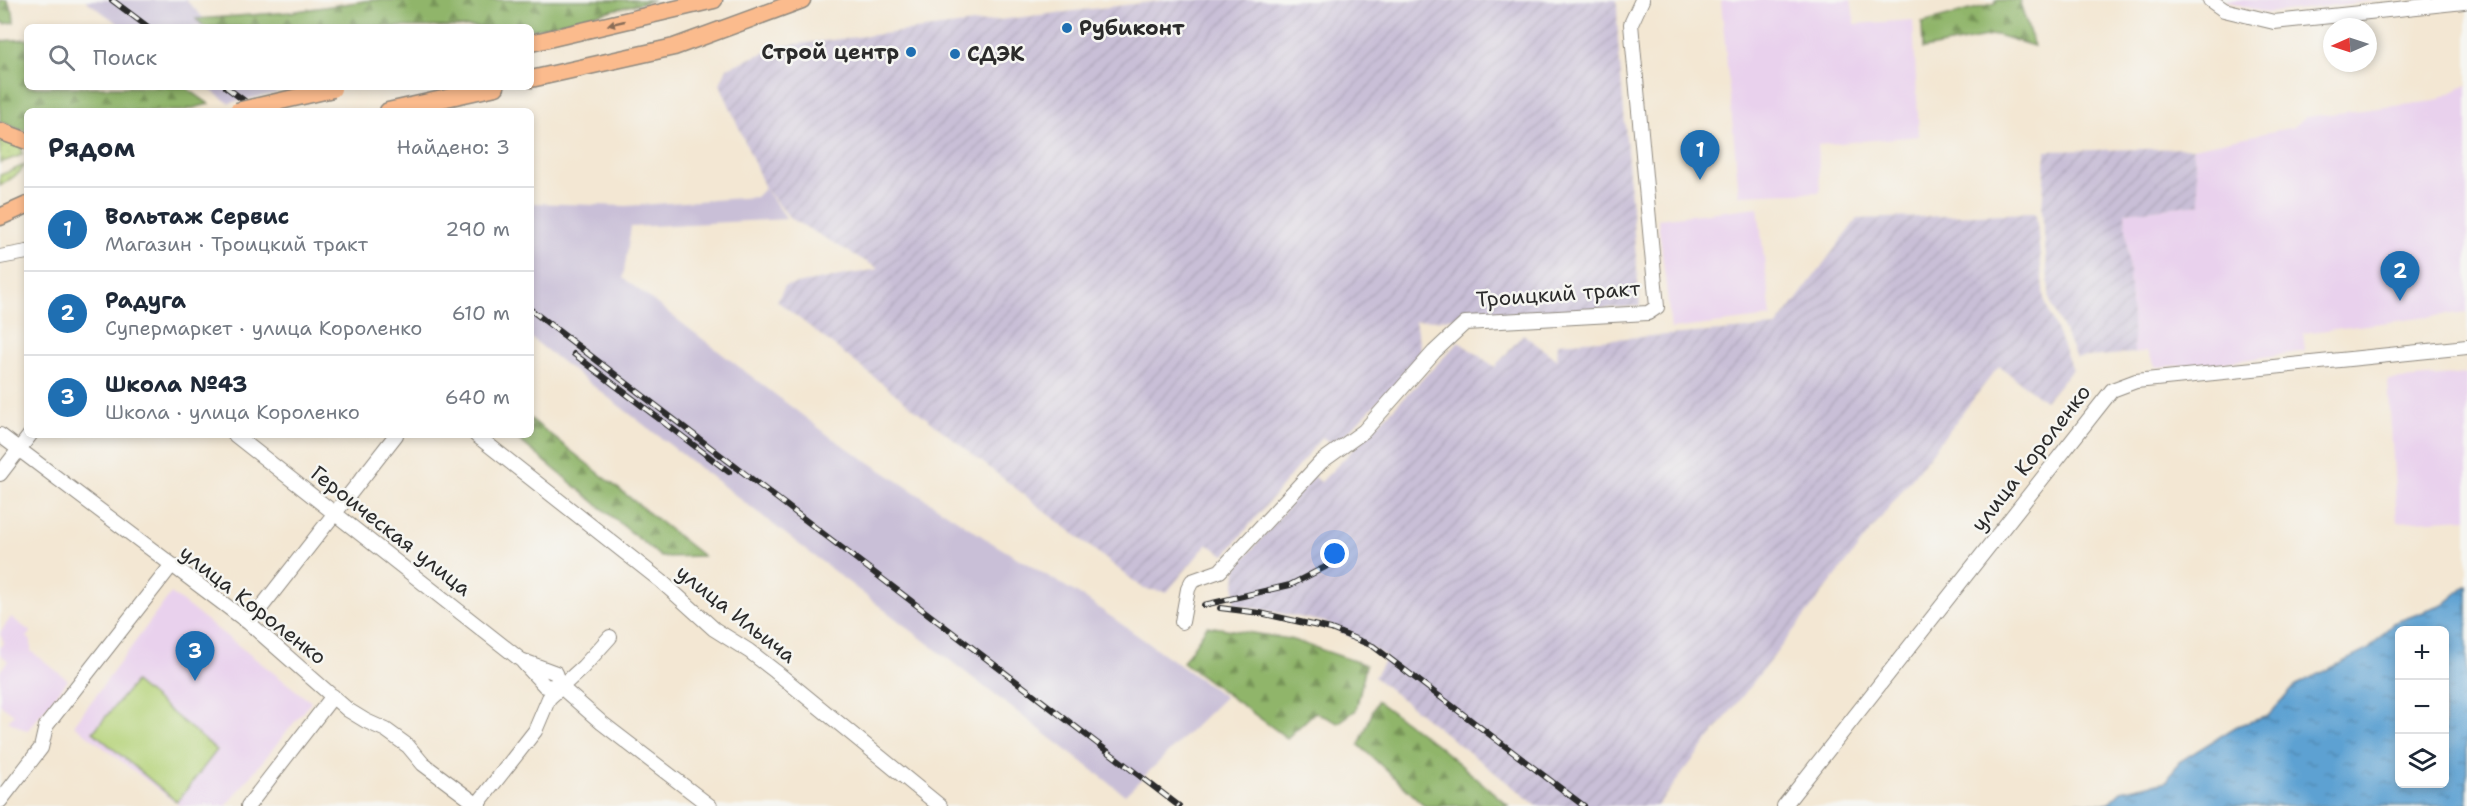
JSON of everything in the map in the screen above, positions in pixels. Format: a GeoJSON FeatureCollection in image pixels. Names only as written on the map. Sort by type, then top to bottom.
{"type":"FeatureCollection","features":[{"type":"Feature","properties":{"kind":"main road"},"geometry":{"type":"LineString","coordinates":[[534,42],[714,0]]}},
{"type":"Feature","properties":{"kind":"main road"},"geometry":{"type":"LineString","coordinates":[[534,78],[674,47],[802,0]]}},
{"type":"Feature","properties":{"kind":"main road"},"geometry":{"type":"LineString","coordinates":[[250,108],[329,90]]}},
{"type":"Feature","properties":{"kind":"main road"},"geometry":{"type":"LineString","coordinates":[[402,108],[482,90]]}},
{"type":"Feature","properties":{"kind":"main road"},"geometry":{"type":"LineString","coordinates":[[0,131],[24,140]]}},
{"type":"Feature","properties":{"kind":"main road"},"geometry":{"type":"LineString","coordinates":[[0,218],[24,206]]}},
{"type":"Feature","properties":{"kind":"street","name":"Троицкий тракт"},"geometry":{"type":"LineString","coordinates":[[1182,622],[1188,589],[1192,581],[1220,570],[1321,462],[1364,431],[1434,352],[1466,323],[1648,313],[1657,307],[1631,24],[1642,0]]}},
{"type":"Feature","properties":{"kind":"street"},"geometry":{"type":"LineString","coordinates":[[2210,0],[2224,10],[2274,22],[2464,4]]}},
{"type":"Feature","properties":{"kind":"street"},"geometry":{"type":"LineString","coordinates":[[0,257],[24,253]]}},
{"type":"Feature","properties":{"kind":"street","name":"улица Короленко"},"geometry":{"type":"LineString","coordinates":[[1784,806],[2112,390],[2136,381],[2467,347]]}},
{"type":"Feature","properties":{"kind":"street","name":"улица Короленко"},"geometry":{"type":"LineString","coordinates":[[0,435],[249,623],[348,710],[386,730],[408,746],[423,764],[477,806]]}},
{"type":"Feature","properties":{"kind":"street"},"geometry":{"type":"LineString","coordinates":[[0,474],[28,438]]}},
{"type":"Feature","properties":{"kind":"street","name":"Героическая улица"},"geometry":{"type":"LineString","coordinates":[[239,438],[521,660],[556,673],[561,687],[602,723],[710,806]]}},
{"type":"Feature","properties":{"kind":"street"},"geometry":{"type":"LineString","coordinates":[[249,623],[394,438]]}},
{"type":"Feature","properties":{"kind":"street","name":"улица Ильича"},"geometry":{"type":"LineString","coordinates":[[480,438],[661,581],[714,629],[775,671],[940,806]]}},
{"type":"Feature","properties":{"kind":"street"},"geometry":{"type":"LineString","coordinates":[[0,801],[41,747],[46,726],[171,566]]}},
{"type":"Feature","properties":{"kind":"street"},"geometry":{"type":"LineString","coordinates":[[477,806],[530,737],[549,698],[583,667],[610,637]]}},
{"type":"Feature","properties":{"kind":"street"},"geometry":{"type":"LineString","coordinates":[[248,806],[333,696]]}},
{"type":"Feature","properties":{"kind":"shaded area"},"geometry":{"type":"Polygon","coordinates":[[[85,0],[186,0],[209,24],[119,24],[85,0]]]}},
{"type":"Feature","properties":{"kind":"shaded area"},"geometry":{"type":"Polygon","coordinates":[[[1167,0],[1617,0],[1618,40],[1640,306],[1415,321],[1422,357],[1334,446],[1322,437],[1225,555],[1207,544],[1167,592],[1144,589],[777,301],[785,286],[879,269],[790,218],[765,188],[720,84],[727,68],[781,46],[1167,0]]]}},
{"type":"Feature","properties":{"kind":"shaded area"},"geometry":{"type":"Polygon","coordinates":[[[1721,0],[1851,0],[1855,24],[1913,20],[1919,136],[1818,145],[1820,192],[1739,195],[1721,0]]]}},
{"type":"Feature","properties":{"kind":"shaded area"},"geometry":{"type":"Polygon","coordinates":[[[2224,0],[2380,0],[2266,13],[2224,0]]]}},
{"type":"Feature","properties":{"kind":"shaded area"},"geometry":{"type":"Polygon","coordinates":[[[2467,85],[2467,312],[2303,333],[2305,351],[2221,363],[2156,367],[2147,351],[2134,353],[2125,212],[2200,204],[2193,148],[2294,127],[2305,117],[2435,101],[2467,85]]]}},
{"type":"Feature","properties":{"kind":"shaded area"},"geometry":{"type":"Polygon","coordinates":[[[210,90],[274,90],[277,93],[229,103],[210,90]]]}},
{"type":"Feature","properties":{"kind":"shaded area"},"geometry":{"type":"Polygon","coordinates":[[[2193,148],[2200,204],[2125,212],[2134,353],[2076,358],[2050,301],[2042,210],[2046,151],[2193,148]]]}},
{"type":"Feature","properties":{"kind":"shaded area"},"geometry":{"type":"Polygon","coordinates":[[[765,188],[787,219],[631,227],[623,278],[832,438],[994,544],[1083,597],[1225,697],[1125,795],[534,340],[534,203],[626,206],[756,197],[765,188]]]}},
{"type":"Feature","properties":{"kind":"shaded area"},"geometry":{"type":"Polygon","coordinates":[[[1758,207],[1771,317],[1671,329],[1658,219],[1758,207]]]}},
{"type":"Feature","properties":{"kind":"shaded area"},"geometry":{"type":"Polygon","coordinates":[[[2036,213],[2044,299],[2072,369],[2045,401],[1999,366],[1657,806],[1537,806],[1374,677],[1387,657],[1324,622],[1234,604],[1236,569],[1313,476],[1321,482],[1459,342],[1495,367],[1523,334],[1557,360],[1558,343],[1776,327],[1857,219],[2036,213]]]}},
{"type":"Feature","properties":{"kind":"shaded area"},"geometry":{"type":"Polygon","coordinates":[[[2467,374],[2467,518],[2397,522],[2388,380],[2467,374]]]}},
{"type":"Feature","properties":{"kind":"shaded area"},"geometry":{"type":"Polygon","coordinates":[[[171,593],[311,702],[226,806],[180,806],[74,725],[171,593]]]}},
{"type":"Feature","properties":{"kind":"shaded area"},"geometry":{"type":"Polygon","coordinates":[[[11,617],[31,632],[27,637],[31,641],[31,651],[68,680],[27,731],[8,721],[14,714],[0,704],[0,671],[8,661],[0,654],[0,648],[4,643],[0,633],[11,617]]]}},
{"type":"Feature","properties":{"kind":"green space"},"geometry":{"type":"Polygon","coordinates":[[[0,0],[7,0],[13,11],[14,22],[4,24],[0,19],[0,0]]]}},
{"type":"Feature","properties":{"kind":"green space"},"geometry":{"type":"Polygon","coordinates":[[[371,0],[654,0],[534,29],[534,24],[202,24],[196,19],[290,12],[371,0]]]}},
{"type":"Feature","properties":{"kind":"green space"},"geometry":{"type":"Polygon","coordinates":[[[1996,0],[2019,0],[2034,46],[1997,35],[1923,49],[1922,23],[1996,3],[1996,0]]]}},
{"type":"Feature","properties":{"kind":"green space"},"geometry":{"type":"Polygon","coordinates":[[[24,39],[24,90],[189,90],[209,104],[194,108],[24,108],[24,131],[0,122],[0,41],[24,39]]]}},
{"type":"Feature","properties":{"kind":"green space"},"geometry":{"type":"Polygon","coordinates":[[[0,138],[22,147],[22,155],[0,163],[0,138]]]}},
{"type":"Feature","properties":{"kind":"green space"},"geometry":{"type":"Polygon","coordinates":[[[24,165],[19,173],[0,186],[0,175],[24,165]]]}},
{"type":"Feature","properties":{"kind":"green space"},"geometry":{"type":"Polygon","coordinates":[[[534,421],[703,556],[661,557],[517,438],[534,438],[534,421]]]}},
{"type":"Feature","properties":{"kind":"green space"},"geometry":{"type":"Polygon","coordinates":[[[1207,626],[1290,639],[1366,665],[1356,710],[1338,723],[1315,712],[1287,738],[1183,662],[1207,626]]]}},
{"type":"Feature","properties":{"kind":"green space"},"geometry":{"type":"Polygon","coordinates":[[[135,682],[217,750],[177,802],[93,732],[135,682]]]}},
{"type":"Feature","properties":{"kind":"green space"},"geometry":{"type":"Polygon","coordinates":[[[1377,701],[1436,744],[1509,806],[1425,806],[1359,745],[1377,701]]]}},
{"type":"Feature","properties":{"kind":"water"},"geometry":{"type":"Polygon","coordinates":[[[2467,585],[2467,806],[2070,806],[2074,802],[2107,804],[2121,791],[2167,781],[2179,762],[2237,726],[2268,716],[2296,685],[2369,649],[2393,623],[2443,605],[2467,585]]]}},
{"type":"Feature","properties":{"kind":"railway"},"geometry":{"type":"LineString","coordinates":[[112,0],[144,24]]}},
{"type":"Feature","properties":{"kind":"railway"},"geometry":{"type":"LineString","coordinates":[[230,90],[254,108]]}},
{"type":"Feature","properties":{"kind":"railway"},"geometry":{"type":"LineString","coordinates":[[534,312],[1179,806]]}},
{"type":"Feature","properties":{"kind":"railway"},"geometry":{"type":"LineString","coordinates":[[574,354],[729,472]]}},
{"type":"Feature","properties":{"kind":"railway"},"geometry":{"type":"LineString","coordinates":[[1204,605],[1290,585],[1343,558]]}},
{"type":"Feature","properties":{"kind":"railway"},"geometry":{"type":"LineString","coordinates":[[1220,608],[1260,613],[1331,629],[1373,646],[1584,806]]}},
{"type":"Feature","properties":{"kind":"place","name":"Рубиконт"},"geometry":{"type":"Point","coordinates":[1067,28]}},
{"type":"Feature","properties":{"kind":"place","name":"Строй центр"},"geometry":{"type":"Point","coordinates":[911,52]}},
{"type":"Feature","properties":{"kind":"place","name":"СДЭК"},"geometry":{"type":"Point","coordinates":[955,54]}},
{"type":"Feature","properties":{"kind":"place","name":"Вольтаж Сервис"},"geometry":{"type":"Point","coordinates":[1700,180]}},
{"type":"Feature","properties":{"kind":"place","name":"Радуга"},"geometry":{"type":"Point","coordinates":[2400,301]}},
{"type":"Feature","properties":{"kind":"place","name":"Школа №43"},"geometry":{"type":"Point","coordinates":[195,681]}}]}
